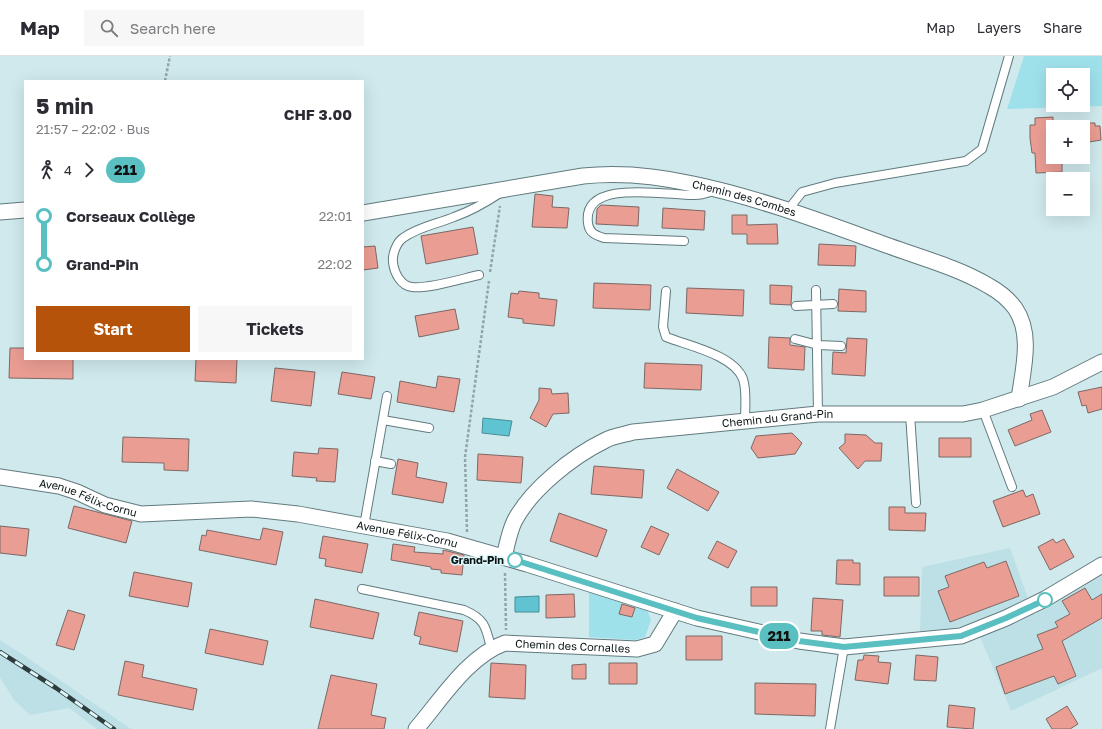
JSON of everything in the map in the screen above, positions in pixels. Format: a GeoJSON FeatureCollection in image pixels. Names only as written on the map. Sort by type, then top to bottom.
{"type":"FeatureCollection","features":[{"type":"Feature","properties":{"kind":"street","name":"Chemin des Combes"},"geometry":{"type":"LineString","coordinates":[[364,213],[505,196],[583,176],[612,173],[650,176],[694,184],[788,210],[968,276],[990,287],[1005,298],[1014,307],[1025,331],[1025,347],[1019,399]]}},
{"type":"Feature","properties":{"kind":"street"},"geometry":{"type":"LineString","coordinates":[[0,212],[24,210]]}},
{"type":"Feature","properties":{"kind":"street","name":"Chemin du Grand-Pin"},"geometry":{"type":"LineString","coordinates":[[504,564],[514,522],[524,505],[551,478],[584,452],[605,440],[633,432],[818,414],[963,414],[983,410],[1053,387],[1102,362]]}},
{"type":"Feature","properties":{"kind":"street","name":"Avenue Félix-Cornu"},"geometry":{"type":"LineString","coordinates":[[0,477],[59,486],[77,492],[105,505],[141,514],[251,509],[298,514],[447,541],[504,564],[697,618],[799,641],[844,647],[961,636],[1006,618],[1045,599],[1102,565]]}},
{"type":"Feature","properties":{"kind":"street","name":"Chemin des Cornalles"},"geometry":{"type":"LineString","coordinates":[[416,729],[473,662],[491,648],[505,643],[637,650],[655,644],[675,611]]}},
{"type":"Feature","properties":{"kind":"lane"},"geometry":{"type":"LineString","coordinates":[[788,210],[802,192],[835,183],[966,161],[982,149],[1009,56]]}},
{"type":"Feature","properties":{"kind":"lane"},"geometry":{"type":"LineString","coordinates":[[684,241],[604,238],[593,235],[587,221],[590,207],[601,197],[612,194],[653,192],[697,195],[716,190]]}},
{"type":"Feature","properties":{"kind":"lane"},"geometry":{"type":"LineString","coordinates":[[479,275],[424,286],[411,287],[401,282],[395,272],[392,261],[394,250],[402,239],[413,233],[505,196]]}},
{"type":"Feature","properties":{"kind":"lane"},"geometry":{"type":"LineString","coordinates":[[816,290],[818,414]]}},
{"type":"Feature","properties":{"kind":"lane"},"geometry":{"type":"LineString","coordinates":[[666,291],[663,327],[666,337],[728,360],[738,370],[743,380],[745,420]]}},
{"type":"Feature","properties":{"kind":"lane"},"geometry":{"type":"LineString","coordinates":[[796,306],[833,304]]}},
{"type":"Feature","properties":{"kind":"lane"},"geometry":{"type":"LineString","coordinates":[[795,339],[818,345],[840,346]]}},
{"type":"Feature","properties":{"kind":"lane"},"geometry":{"type":"LineString","coordinates":[[364,526],[387,396]]}},
{"type":"Feature","properties":{"kind":"lane"},"geometry":{"type":"LineString","coordinates":[[983,410],[1012,487]]}},
{"type":"Feature","properties":{"kind":"lane"},"geometry":{"type":"LineString","coordinates":[[910,414],[916,503]]}},
{"type":"Feature","properties":{"kind":"lane"},"geometry":{"type":"LineString","coordinates":[[383,420],[429,428]]}},
{"type":"Feature","properties":{"kind":"lane"},"geometry":{"type":"LineString","coordinates":[[375,461],[391,464]]}},
{"type":"Feature","properties":{"kind":"lane"},"geometry":{"type":"LineString","coordinates":[[362,589],[464,610],[476,615],[486,626],[491,648]]}},
{"type":"Feature","properties":{"kind":"lane"},"geometry":{"type":"LineString","coordinates":[[830,729],[844,647]]}},
{"type":"Feature","properties":{"kind":"path"},"geometry":{"type":"LineString","coordinates":[[165,80],[170,56]]}},
{"type":"Feature","properties":{"kind":"path"},"geometry":{"type":"LineString","coordinates":[[468,536],[465,457],[499,207],[505,196]]}},
{"type":"Feature","properties":{"kind":"path"},"geometry":{"type":"LineString","coordinates":[[504,564],[505,635]]}},
{"type":"Feature","properties":{"kind":"shaded area"},"geometry":{"type":"Polygon","coordinates":[[[1024,56],[1102,56],[1102,106],[1090,106],[1090,68],[1046,68],[1046,108],[1007,109],[1024,56]]]}},
{"type":"Feature","properties":{"kind":"shaded area"},"geometry":{"type":"Polygon","coordinates":[[[483,418],[512,421],[509,436],[482,433],[483,418]]]}},
{"type":"Feature","properties":{"kind":"shaded area"},"geometry":{"type":"Polygon","coordinates":[[[1010,548],[1034,615],[1102,576],[1102,668],[1011,711],[974,622],[952,629],[920,631],[922,567],[1010,548]]]}},
{"type":"Feature","properties":{"kind":"shaded area"},"geometry":{"type":"Polygon","coordinates":[[[589,590],[623,600],[620,614],[632,617],[636,604],[647,609],[651,620],[645,637],[635,640],[589,637],[589,590]]]}},
{"type":"Feature","properties":{"kind":"shaded area"},"geometry":{"type":"Polygon","coordinates":[[[539,596],[539,612],[515,612],[515,597],[539,596]]]}},
{"type":"Feature","properties":{"kind":"shaded area"},"geometry":{"type":"Polygon","coordinates":[[[0,640],[131,729],[97,729],[69,708],[30,715],[14,700],[0,677],[0,640]]]}},
{"type":"Feature","properties":{"kind":"building"},"geometry":{"type":"Polygon","coordinates":[[[1053,117],[1053,120],[1046,120],[1046,164],[1062,164],[1062,172],[1036,173],[1035,153],[1032,153],[1030,138],[1030,125],[1035,125],[1035,118],[1053,117]]]}},
{"type":"Feature","properties":{"kind":"building"},"geometry":{"type":"Polygon","coordinates":[[[1090,123],[1095,123],[1095,126],[1100,126],[1101,140],[1090,142],[1090,123]]]}},
{"type":"Feature","properties":{"kind":"building"},"geometry":{"type":"Polygon","coordinates":[[[535,194],[553,196],[552,207],[569,208],[567,228],[532,227],[535,194]]]}},
{"type":"Feature","properties":{"kind":"building"},"geometry":{"type":"Polygon","coordinates":[[[601,205],[639,207],[638,226],[596,224],[597,209],[601,205]]]}},
{"type":"Feature","properties":{"kind":"building"},"geometry":{"type":"Polygon","coordinates":[[[663,208],[705,211],[704,230],[662,228],[663,208]]]}},
{"type":"Feature","properties":{"kind":"building"},"geometry":{"type":"Polygon","coordinates":[[[732,215],[747,215],[747,225],[777,224],[778,244],[747,244],[747,234],[732,234],[732,215]]]}},
{"type":"Feature","properties":{"kind":"building"},"geometry":{"type":"Polygon","coordinates":[[[473,227],[478,254],[426,264],[421,236],[473,227]]]}},
{"type":"Feature","properties":{"kind":"building"},"geometry":{"type":"Polygon","coordinates":[[[819,244],[856,246],[855,266],[818,265],[819,244]]]}},
{"type":"Feature","properties":{"kind":"building"},"geometry":{"type":"Polygon","coordinates":[[[375,246],[378,268],[364,270],[364,247],[375,246]]]}},
{"type":"Feature","properties":{"kind":"building"},"geometry":{"type":"Polygon","coordinates":[[[594,283],[651,285],[650,310],[593,308],[594,283]]]}},
{"type":"Feature","properties":{"kind":"building"},"geometry":{"type":"Polygon","coordinates":[[[770,285],[792,286],[791,305],[770,304],[770,285]]]}},
{"type":"Feature","properties":{"kind":"building"},"geometry":{"type":"Polygon","coordinates":[[[687,288],[744,290],[743,316],[686,313],[687,288]]]}},
{"type":"Feature","properties":{"kind":"building"},"geometry":{"type":"Polygon","coordinates":[[[839,289],[866,291],[866,312],[838,311],[839,289]]]}},
{"type":"Feature","properties":{"kind":"building"},"geometry":{"type":"Polygon","coordinates":[[[519,291],[539,293],[539,298],[557,300],[554,326],[523,323],[523,319],[508,317],[511,293],[518,294],[519,291]]]}},
{"type":"Feature","properties":{"kind":"building"},"geometry":{"type":"Polygon","coordinates":[[[455,309],[459,329],[419,337],[415,316],[455,309]]]}},
{"type":"Feature","properties":{"kind":"building"},"geometry":{"type":"Polygon","coordinates":[[[769,337],[790,338],[790,345],[805,347],[804,370],[768,368],[769,337]]]}},
{"type":"Feature","properties":{"kind":"building"},"geometry":{"type":"Polygon","coordinates":[[[847,338],[867,339],[865,376],[832,374],[833,352],[846,353],[847,338]]]}},
{"type":"Feature","properties":{"kind":"building"},"geometry":{"type":"Polygon","coordinates":[[[10,348],[24,348],[24,360],[73,360],[73,379],[9,378],[10,348]]]}},
{"type":"Feature","properties":{"kind":"building"},"geometry":{"type":"Polygon","coordinates":[[[196,360],[237,360],[236,383],[195,381],[196,360]]]}},
{"type":"Feature","properties":{"kind":"building"},"geometry":{"type":"Polygon","coordinates":[[[645,363],[702,365],[701,390],[644,388],[645,363]]]}},
{"type":"Feature","properties":{"kind":"building"},"geometry":{"type":"Polygon","coordinates":[[[275,368],[315,372],[311,406],[271,401],[275,368]]]}},
{"type":"Feature","properties":{"kind":"building"},"geometry":{"type":"Polygon","coordinates":[[[342,372],[375,377],[371,399],[338,394],[342,372]]]}},
{"type":"Feature","properties":{"kind":"building"},"geometry":{"type":"Polygon","coordinates":[[[438,376],[460,379],[454,412],[397,402],[400,381],[436,388],[438,376]]]}},
{"type":"Feature","properties":{"kind":"building"},"geometry":{"type":"Polygon","coordinates":[[[1102,387],[1102,409],[1088,413],[1086,405],[1082,406],[1078,392],[1102,387]]]}},
{"type":"Feature","properties":{"kind":"building"},"geometry":{"type":"Polygon","coordinates":[[[539,388],[551,389],[552,394],[568,393],[569,413],[553,414],[546,427],[530,418],[539,400],[539,388]]]}},
{"type":"Feature","properties":{"kind":"building"},"geometry":{"type":"Polygon","coordinates":[[[1042,410],[1051,432],[1015,446],[1008,430],[1032,420],[1030,414],[1042,410]]]}},
{"type":"Feature","properties":{"kind":"building"},"geometry":{"type":"Polygon","coordinates":[[[792,433],[802,443],[795,454],[758,458],[751,448],[756,436],[792,433]]]}},
{"type":"Feature","properties":{"kind":"building"},"geometry":{"type":"Polygon","coordinates":[[[845,434],[866,435],[875,443],[882,443],[881,461],[865,461],[858,469],[839,448],[845,443],[845,434]]]}},
{"type":"Feature","properties":{"kind":"building"},"geometry":{"type":"Polygon","coordinates":[[[123,437],[189,439],[188,471],[164,470],[164,463],[122,462],[123,437]]]}},
{"type":"Feature","properties":{"kind":"building"},"geometry":{"type":"Polygon","coordinates":[[[939,438],[971,438],[971,457],[939,457],[939,438]]]}},
{"type":"Feature","properties":{"kind":"building"},"geometry":{"type":"Polygon","coordinates":[[[319,448],[338,449],[335,482],[316,481],[317,478],[292,476],[294,452],[318,454],[319,448]]]}},
{"type":"Feature","properties":{"kind":"building"},"geometry":{"type":"Polygon","coordinates":[[[478,454],[523,457],[521,483],[477,480],[478,454]]]}},
{"type":"Feature","properties":{"kind":"building"},"geometry":{"type":"Polygon","coordinates":[[[398,459],[418,463],[416,477],[447,483],[443,503],[392,494],[398,459]]]}},
{"type":"Feature","properties":{"kind":"building"},"geometry":{"type":"Polygon","coordinates":[[[594,466],[644,470],[642,498],[591,494],[594,466]]]}},
{"type":"Feature","properties":{"kind":"building"},"geometry":{"type":"Polygon","coordinates":[[[677,469],[719,492],[708,511],[667,488],[677,469]]]}},
{"type":"Feature","properties":{"kind":"building"},"geometry":{"type":"Polygon","coordinates":[[[1023,490],[1026,497],[1033,494],[1040,514],[1003,527],[993,501],[1023,490]]]}},
{"type":"Feature","properties":{"kind":"building"},"geometry":{"type":"Polygon","coordinates":[[[74,506],[132,521],[126,543],[68,528],[74,506]]]}},
{"type":"Feature","properties":{"kind":"building"},"geometry":{"type":"Polygon","coordinates":[[[889,507],[905,507],[905,513],[926,513],[925,531],[889,530],[889,507]]]}},
{"type":"Feature","properties":{"kind":"building"},"geometry":{"type":"Polygon","coordinates":[[[559,513],[607,530],[597,557],[550,541],[559,513]]]}},
{"type":"Feature","properties":{"kind":"building"},"geometry":{"type":"Polygon","coordinates":[[[0,526],[29,529],[26,556],[0,553],[0,526]]]}},
{"type":"Feature","properties":{"kind":"building"},"geometry":{"type":"Polygon","coordinates":[[[651,526],[669,534],[659,555],[641,547],[651,526]]]}},
{"type":"Feature","properties":{"kind":"building"},"geometry":{"type":"Polygon","coordinates":[[[263,528],[283,532],[276,565],[199,550],[202,535],[206,536],[207,530],[260,540],[263,528]]]}},
{"type":"Feature","properties":{"kind":"building"},"geometry":{"type":"Polygon","coordinates":[[[323,536],[368,544],[362,573],[325,566],[326,559],[319,558],[323,536]]]}},
{"type":"Feature","properties":{"kind":"building"},"geometry":{"type":"Polygon","coordinates":[[[1053,539],[1056,543],[1064,539],[1074,557],[1050,570],[1038,547],[1053,539]]]}},
{"type":"Feature","properties":{"kind":"building"},"geometry":{"type":"Polygon","coordinates":[[[717,541],[737,551],[728,568],[708,558],[717,541]]]}},
{"type":"Feature","properties":{"kind":"building"},"geometry":{"type":"Polygon","coordinates":[[[393,544],[415,547],[414,552],[443,554],[443,550],[464,555],[462,575],[441,573],[441,570],[431,569],[431,567],[391,560],[393,544]]]}},
{"type":"Feature","properties":{"kind":"building"},"geometry":{"type":"Polygon","coordinates":[[[837,560],[853,560],[853,563],[860,563],[860,585],[836,584],[837,560]]]}},
{"type":"Feature","properties":{"kind":"building"},"geometry":{"type":"Polygon","coordinates":[[[1006,561],[1019,596],[950,622],[938,591],[949,587],[945,576],[984,562],[987,568],[1006,561]]]}},
{"type":"Feature","properties":{"kind":"building"},"geometry":{"type":"Polygon","coordinates":[[[134,572],[192,583],[188,607],[129,596],[134,572]]]}},
{"type":"Feature","properties":{"kind":"building"},"geometry":{"type":"Polygon","coordinates":[[[884,577],[919,577],[919,596],[884,596],[884,577]]]}},
{"type":"Feature","properties":{"kind":"building"},"geometry":{"type":"Polygon","coordinates":[[[751,587],[777,587],[777,606],[751,606],[751,587]]]}},
{"type":"Feature","properties":{"kind":"building"},"geometry":{"type":"Polygon","coordinates":[[[1085,588],[1092,600],[1102,594],[1102,618],[1062,641],[1076,676],[1058,684],[1054,676],[1005,694],[996,667],[1043,649],[1037,635],[1058,627],[1055,622],[1070,614],[1062,601],[1085,588]]]}},
{"type":"Feature","properties":{"kind":"building"},"geometry":{"type":"Polygon","coordinates":[[[574,594],[575,617],[546,618],[546,595],[574,594]]]}},
{"type":"Feature","properties":{"kind":"building"},"geometry":{"type":"Polygon","coordinates":[[[813,598],[843,600],[840,637],[822,635],[822,631],[811,631],[813,598]]]}},
{"type":"Feature","properties":{"kind":"building"},"geometry":{"type":"Polygon","coordinates":[[[315,599],[379,613],[373,639],[310,627],[315,599]]]}},
{"type":"Feature","properties":{"kind":"building"},"geometry":{"type":"Polygon","coordinates":[[[622,604],[635,608],[632,617],[619,614],[622,604]]]}},
{"type":"Feature","properties":{"kind":"building"},"geometry":{"type":"Polygon","coordinates":[[[68,610],[85,615],[74,650],[56,645],[68,610]]]}},
{"type":"Feature","properties":{"kind":"building"},"geometry":{"type":"Polygon","coordinates":[[[419,612],[463,621],[457,652],[419,644],[421,637],[414,635],[419,612]]]}},
{"type":"Feature","properties":{"kind":"building"},"geometry":{"type":"Polygon","coordinates":[[[210,629],[268,641],[263,665],[205,653],[210,629]]]}},
{"type":"Feature","properties":{"kind":"building"},"geometry":{"type":"Polygon","coordinates":[[[686,636],[722,636],[722,660],[686,660],[686,636]]]}},
{"type":"Feature","properties":{"kind":"building"},"geometry":{"type":"Polygon","coordinates":[[[864,655],[879,656],[878,662],[891,663],[888,684],[855,680],[858,660],[863,660],[864,655]]]}},
{"type":"Feature","properties":{"kind":"building"},"geometry":{"type":"Polygon","coordinates":[[[916,655],[938,657],[936,681],[914,680],[916,655]]]}},
{"type":"Feature","properties":{"kind":"building"},"geometry":{"type":"Polygon","coordinates":[[[125,661],[144,665],[142,677],[197,689],[193,710],[118,695],[125,661]]]}},
{"type":"Feature","properties":{"kind":"building"},"geometry":{"type":"Polygon","coordinates":[[[491,663],[526,665],[525,699],[489,697],[491,663]]]}},
{"type":"Feature","properties":{"kind":"building"},"geometry":{"type":"Polygon","coordinates":[[[609,663],[637,663],[637,684],[609,684],[609,663]]]}},
{"type":"Feature","properties":{"kind":"building"},"geometry":{"type":"Polygon","coordinates":[[[586,664],[586,679],[572,679],[572,665],[586,664]]]}},
{"type":"Feature","properties":{"kind":"building"},"geometry":{"type":"Polygon","coordinates":[[[331,675],[377,684],[371,715],[386,718],[384,729],[318,729],[331,675]]]}},
{"type":"Feature","properties":{"kind":"building"},"geometry":{"type":"Polygon","coordinates":[[[755,683],[816,684],[815,716],[755,714],[755,683]]]}},
{"type":"Feature","properties":{"kind":"building"},"geometry":{"type":"Polygon","coordinates":[[[949,705],[975,708],[973,729],[947,727],[949,705]]]}},
{"type":"Feature","properties":{"kind":"building"},"geometry":{"type":"Polygon","coordinates":[[[1067,706],[1078,724],[1070,729],[1052,729],[1046,719],[1067,706]]]}},
{"type":"Feature","properties":{"kind":"railway"},"geometry":{"type":"LineString","coordinates":[[0,652],[56,688],[114,729]]}},
{"type":"Feature","properties":{"kind":"bus line","name":"211"},"geometry":{"type":"LineString","coordinates":[[515,560],[697,618],[799,641],[844,647],[961,636],[1045,600]]}},
{"type":"Feature","properties":{"kind":"place","name":"Grand-Pin"},"geometry":{"type":"Point","coordinates":[515,560]}}]}
